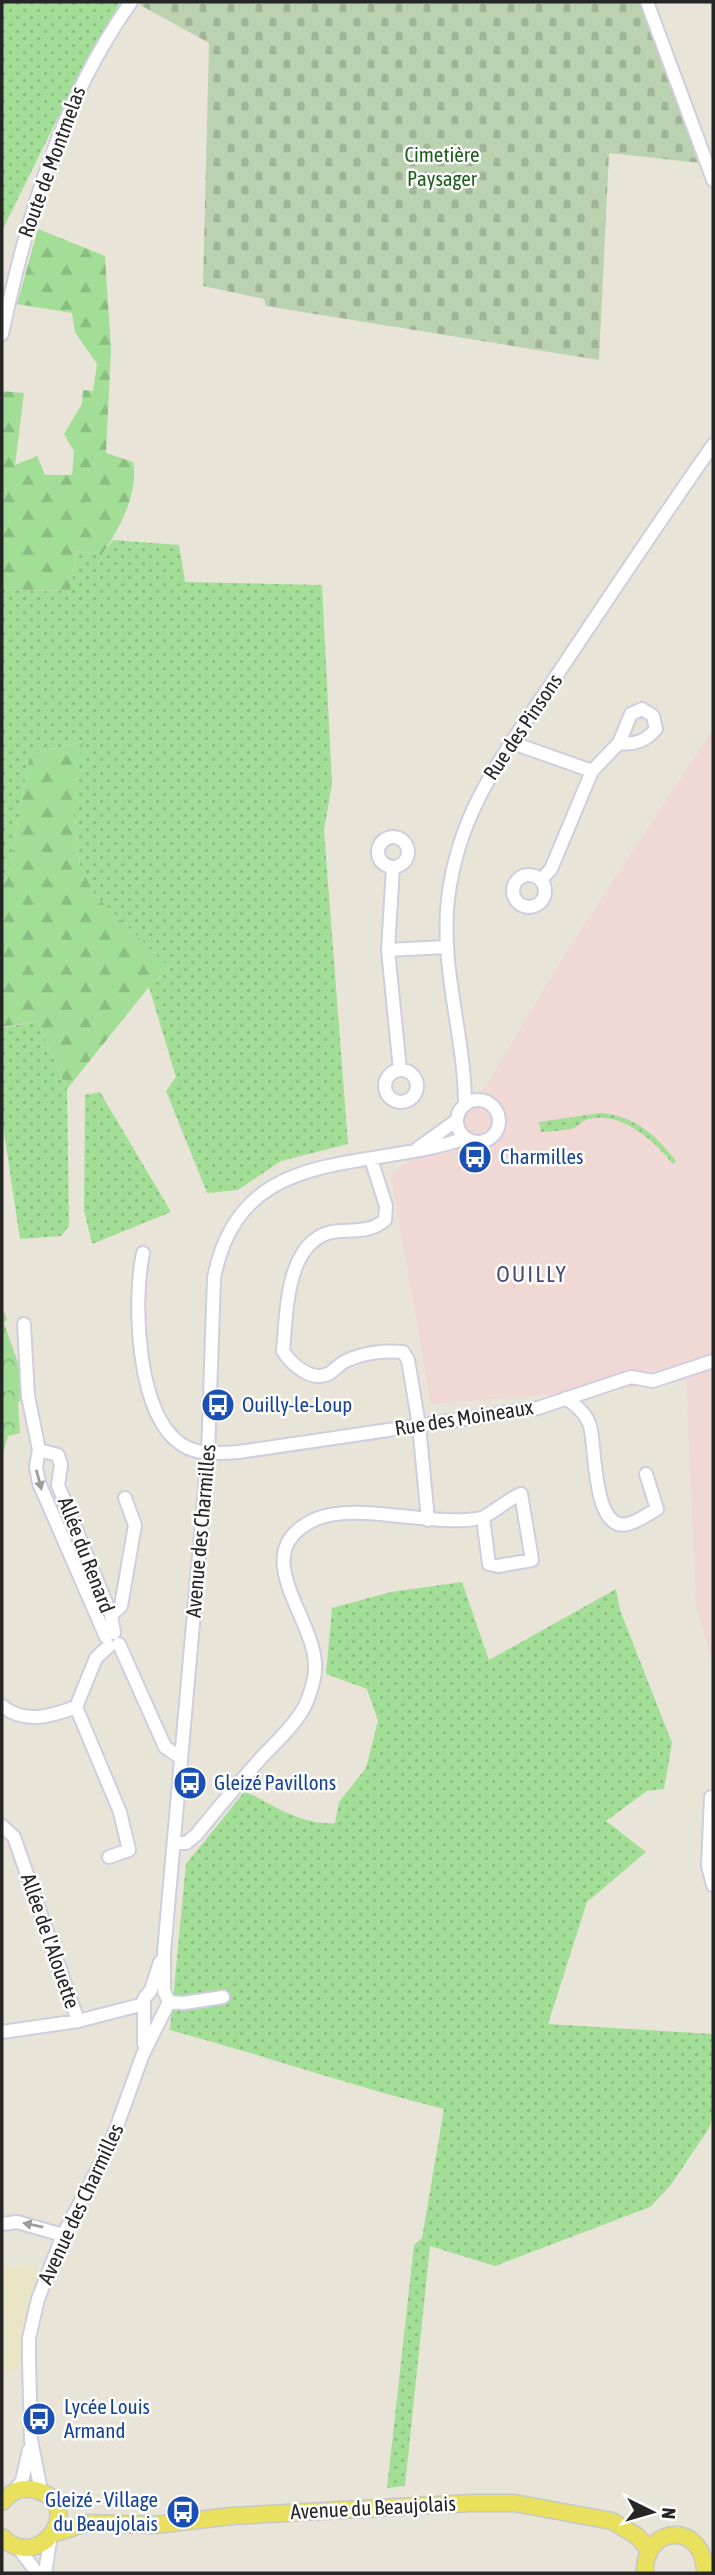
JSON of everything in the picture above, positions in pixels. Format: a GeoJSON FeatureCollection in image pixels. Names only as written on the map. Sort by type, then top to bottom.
{"type":"FeatureCollection","features":[{"type":"Feature","properties":{"kind":"main road"},"geometry":{"type":"LineString","coordinates":[[6,2496],[32,2489],[41,2491]]}},
{"type":"Feature","properties":{"kind":"main road","name":"Avenue du Beaujolais"},"geometry":{"type":"LineString","coordinates":[[41,2491],[54,2504],[87,2523]]}},
{"type":"Feature","properties":{"kind":"main road","name":"Avenue du Beaujolais"},"geometry":{"type":"LineString","coordinates":[[12,2551],[36,2550],[53,2537],[87,2523],[155,2525],[240,2515],[471,2502],[514,2503],[612,2521],[637,2536],[649,2549]]}},
{"type":"Feature","properties":{"kind":"main road"},"geometry":{"type":"LineString","coordinates":[[53,2537],[58,2523],[54,2504]]}},
{"type":"Feature","properties":{"kind":"main road"},"geometry":{"type":"LineString","coordinates":[[645,2573],[649,2549],[657,2541],[679,2535],[690,2539],[708,2562]]}},
{"type":"Feature","properties":{"kind":"main road"},"geometry":{"type":"LineString","coordinates":[[2,2537],[12,2551]]}},
{"type":"Feature","properties":{"kind":"street","name":"Route de Montmelas"},"geometry":{"type":"LineString","coordinates":[[2,334],[22,243],[65,120],[99,47],[131,2]]}},
{"type":"Feature","properties":{"kind":"street"},"geometry":{"type":"LineString","coordinates":[[647,2],[713,180]]}},
{"type":"Feature","properties":{"kind":"street","name":"Rue des Pinsons"},"geometry":{"type":"LineString","coordinates":[[465,1105],[446,947],[448,899],[457,848],[478,795],[510,742],[713,445]]}},
{"type":"Feature","properties":{"kind":"street"},"geometry":{"type":"LineString","coordinates":[[510,742],[592,771]]}},
{"type":"Feature","properties":{"kind":"street"},"geometry":{"type":"LineString","coordinates":[[541,880],[551,869],[592,771],[619,743]]}},
{"type":"Feature","properties":{"kind":"street"},"geometry":{"type":"LineString","coordinates":[[393,867],[387,950],[400,1070]]}},
{"type":"Feature","properties":{"kind":"street"},"geometry":{"type":"LineString","coordinates":[[387,950],[446,947]]}},
{"type":"Feature","properties":{"kind":"street","name":"Rue des Pinsons"},"geometry":{"type":"LineString","coordinates":[[460,1047],[478,1100]]}},
{"type":"Feature","properties":{"kind":"street"},"geometry":{"type":"LineString","coordinates":[[478,1100],[496,1110],[499,1126],[487,1140],[476,1142],[461,1133],[457,1120],[465,1105],[478,1100]]}},
{"type":"Feature","properties":{"kind":"street","name":"Avenue des Charmilles"},"geometry":{"type":"LineString","coordinates":[[407,1154],[457,1120]]}},
{"type":"Feature","properties":{"kind":"street","name":"Avenue des Charmilles"},"geometry":{"type":"LineString","coordinates":[[41,2491],[32,2440],[29,2338],[48,2266],[109,2148],[161,1999],[208,1454],[214,1278],[219,1250],[232,1224],[257,1197],[286,1177],[319,1166],[407,1154],[466,1138]]}},
{"type":"Feature","properties":{"kind":"street"},"geometry":{"type":"LineString","coordinates":[[371,1159],[386,1206],[385,1220],[370,1229],[337,1231],[307,1245],[295,1264],[283,1352],[292,1366],[312,1374],[328,1374],[349,1359],[388,1350],[403,1352],[408,1360],[419,1425],[428,1520]]}},
{"type":"Feature","properties":{"kind":"street"},"geometry":{"type":"LineString","coordinates":[[143,1253],[139,1273],[137,1319],[146,1379],[156,1409],[179,1443],[208,1454]]}},
{"type":"Feature","properties":{"kind":"street","name":"Allée du Renard"},"geometry":{"type":"LineString","coordinates":[[24,1324],[29,1408],[40,1450],[36,1467],[39,1483],[165,1747],[181,1758]]}},
{"type":"Feature","properties":{"kind":"street","name":"Rue des Moineaux"},"geometry":{"type":"LineString","coordinates":[[208,1454],[239,1452],[538,1408],[631,1377],[653,1381],[713,1362]]}},
{"type":"Feature","properties":{"kind":"street"},"geometry":{"type":"LineString","coordinates":[[566,1398],[584,1412],[591,1428],[599,1490],[605,1512],[614,1522],[626,1525],[657,1509],[646,1474]]}},
{"type":"Feature","properties":{"kind":"street","name":"Allée du Renard"},"geometry":{"type":"LineString","coordinates":[[40,1450],[58,1455],[61,1465],[58,1485],[111,1615],[112,1640]]}},
{"type":"Feature","properties":{"kind":"street"},"geometry":{"type":"LineString","coordinates":[[175,1843],[186,1843],[196,1835],[302,1713],[315,1669],[308,1638],[284,1575],[289,1541],[294,1530],[320,1518],[344,1514],[428,1520],[483,1518],[504,1500],[521,1494],[532,1560],[498,1566],[489,1563],[483,1518]]}},
{"type":"Feature","properties":{"kind":"street"},"geometry":{"type":"LineString","coordinates":[[111,1615],[121,1606],[135,1525],[125,1498]]}},
{"type":"Feature","properties":{"kind":"street"},"geometry":{"type":"LineString","coordinates":[[109,1857],[133,1849],[76,1707],[96,1658],[112,1640]]}},
{"type":"Feature","properties":{"kind":"street"},"geometry":{"type":"LineString","coordinates":[[2,1706],[15,1716],[35,1717],[76,1707]]}},
{"type":"Feature","properties":{"kind":"street"},"geometry":{"type":"LineString","coordinates":[[711,1797],[708,1866],[713,1885]]}},
{"type":"Feature","properties":{"kind":"street","name":"Allée de l'Alouette"},"geometry":{"type":"LineString","coordinates":[[2,1826],[14,1837],[78,2021]]}},
{"type":"Feature","properties":{"kind":"street"},"geometry":{"type":"LineString","coordinates":[[161,1999],[151,2012],[145,2006],[145,1995],[184,2003],[223,1997]]}},
{"type":"Feature","properties":{"kind":"street"},"geometry":{"type":"LineString","coordinates":[[2,2032],[78,2021],[145,2006]]}},
{"type":"Feature","properties":{"kind":"street","name":"Avenue des Charmilles"},"geometry":{"type":"LineString","coordinates":[[143,2054],[145,2006]]}},
{"type":"Feature","properties":{"kind":"street"},"geometry":{"type":"LineString","coordinates":[[2,2224],[17,2222],[41,2226],[63,2235]]}},
{"type":"Feature","properties":{"kind":"street","name":"Avenue des Charmilles"},"geometry":{"type":"LineString","coordinates":[[6,2496],[22,2481],[32,2440]]}},
{"type":"Feature","properties":{"kind":"street"},"geometry":{"type":"LineString","coordinates":[[45,2573],[53,2537]]}},
{"type":"Feature","properties":{"kind":"street"},"geometry":{"type":"LineString","coordinates":[[12,2551],[37,2573]]}},
{"type":"Feature","properties":{"kind":"shaded area"},"geometry":{"type":"Polygon","coordinates":[[[713,730],[713,1665],[696,1605],[686,1374],[623,1389],[431,1404],[391,1176],[486,1086],[565,954],[713,730]]]}},
{"type":"Feature","properties":{"kind":"shaded area"},"geometry":{"type":"Polygon","coordinates":[[[38,2264],[18,2370],[2,2372],[2,2268],[38,2264]]]}},
{"type":"Feature","properties":{"kind":"green space"},"geometry":{"type":"Polygon","coordinates":[[[2,2],[120,2],[67,99],[2,231],[2,2]]]}},
{"type":"Feature","properties":{"kind":"green space","name":"Cimetière Paysager"},"geometry":{"type":"Polygon","coordinates":[[[143,2],[640,2],[700,163],[609,153],[599,360],[266,306],[264,299],[203,286],[209,43],[140,5],[143,2]]]}},
{"type":"Feature","properties":{"kind":"green space"},"geometry":{"type":"Polygon","coordinates":[[[38,229],[105,256],[111,350],[106,453],[133,462],[133,486],[126,511],[101,556],[77,551],[70,591],[2,590],[2,391],[24,393],[15,465],[37,456],[45,475],[72,475],[74,451],[64,434],[82,404],[83,390],[93,391],[97,364],[75,332],[72,313],[17,304],[38,229]]]}},
{"type":"Feature","properties":{"kind":"green space"},"geometry":{"type":"Polygon","coordinates":[[[113,540],[179,545],[185,582],[322,585],[332,784],[324,830],[348,1144],[281,1161],[238,1190],[207,1193],[166,1091],[176,1077],[149,987],[170,968],[95,895],[80,865],[73,811],[82,742],[30,754],[8,877],[2,882],[2,590],[70,591],[77,551],[101,556],[113,540]]]}},
{"type":"Feature","properties":{"kind":"green space"},"geometry":{"type":"Polygon","coordinates":[[[83,742],[73,811],[80,865],[95,895],[170,968],[149,987],[67,1089],[38,1021],[2,1027],[2,882],[8,877],[30,754],[83,742]]]}},
{"type":"Feature","properties":{"kind":"green space"},"geometry":{"type":"Polygon","coordinates":[[[38,1021],[67,1089],[69,1226],[61,1236],[20,1239],[2,1119],[2,1028],[38,1021]]]}},
{"type":"Feature","properties":{"kind":"green space"},"geometry":{"type":"Polygon","coordinates":[[[100,1092],[171,1212],[92,1244],[84,1210],[85,1095],[100,1092]]]}},
{"type":"Feature","properties":{"kind":"green space"},"geometry":{"type":"Polygon","coordinates":[[[600,1113],[634,1122],[652,1135],[676,1161],[673,1164],[656,1145],[634,1128],[609,1118],[583,1121],[570,1129],[541,1132],[539,1122],[600,1113]]]}},
{"type":"Feature","properties":{"kind":"green space"},"geometry":{"type":"Polygon","coordinates":[[[2,1308],[7,1319],[4,1323],[20,1369],[22,1400],[18,1402],[20,1433],[8,1436],[2,1456],[2,1308]]]}},
{"type":"Feature","properties":{"kind":"green space"},"geometry":{"type":"Polygon","coordinates":[[[462,1582],[489,1660],[616,1589],[620,1610],[672,1743],[664,1789],[647,1791],[606,1821],[646,1852],[587,1902],[548,2024],[713,2034],[713,2116],[708,2130],[670,2186],[650,2207],[495,2266],[430,2246],[405,2486],[387,2488],[414,2245],[422,2238],[444,2109],[170,2030],[186,1864],[245,1791],[300,1818],[335,1823],[339,1802],[366,1768],[378,1721],[367,1689],[326,1674],[332,1608],[391,1592],[462,1582]]]}},
{"type":"Feature","properties":{"kind":"place","name":"Charmilles"},"geometry":{"type":"Point","coordinates":[475,1157]}},
{"type":"Feature","properties":{"kind":"place","name":"Ouilly-le-Loup"},"geometry":{"type":"Point","coordinates":[218,1405]}},
{"type":"Feature","properties":{"kind":"place","name":"Gleizé Pavillons"},"geometry":{"type":"Point","coordinates":[190,1783]}},
{"type":"Feature","properties":{"kind":"place","name":"Lycée Louis Armand"},"geometry":{"type":"Point","coordinates":[39,2419]}},
{"type":"Feature","properties":{"kind":"place","name":"Gleizé - Village du Beaujolais"},"geometry":{"type":"Point","coordinates":[183,2512]}},
{"type":"Feature","properties":{"kind":"district","name":"OUILLY"},"geometry":{"type":"Point","coordinates":[532,1274]}}]}
